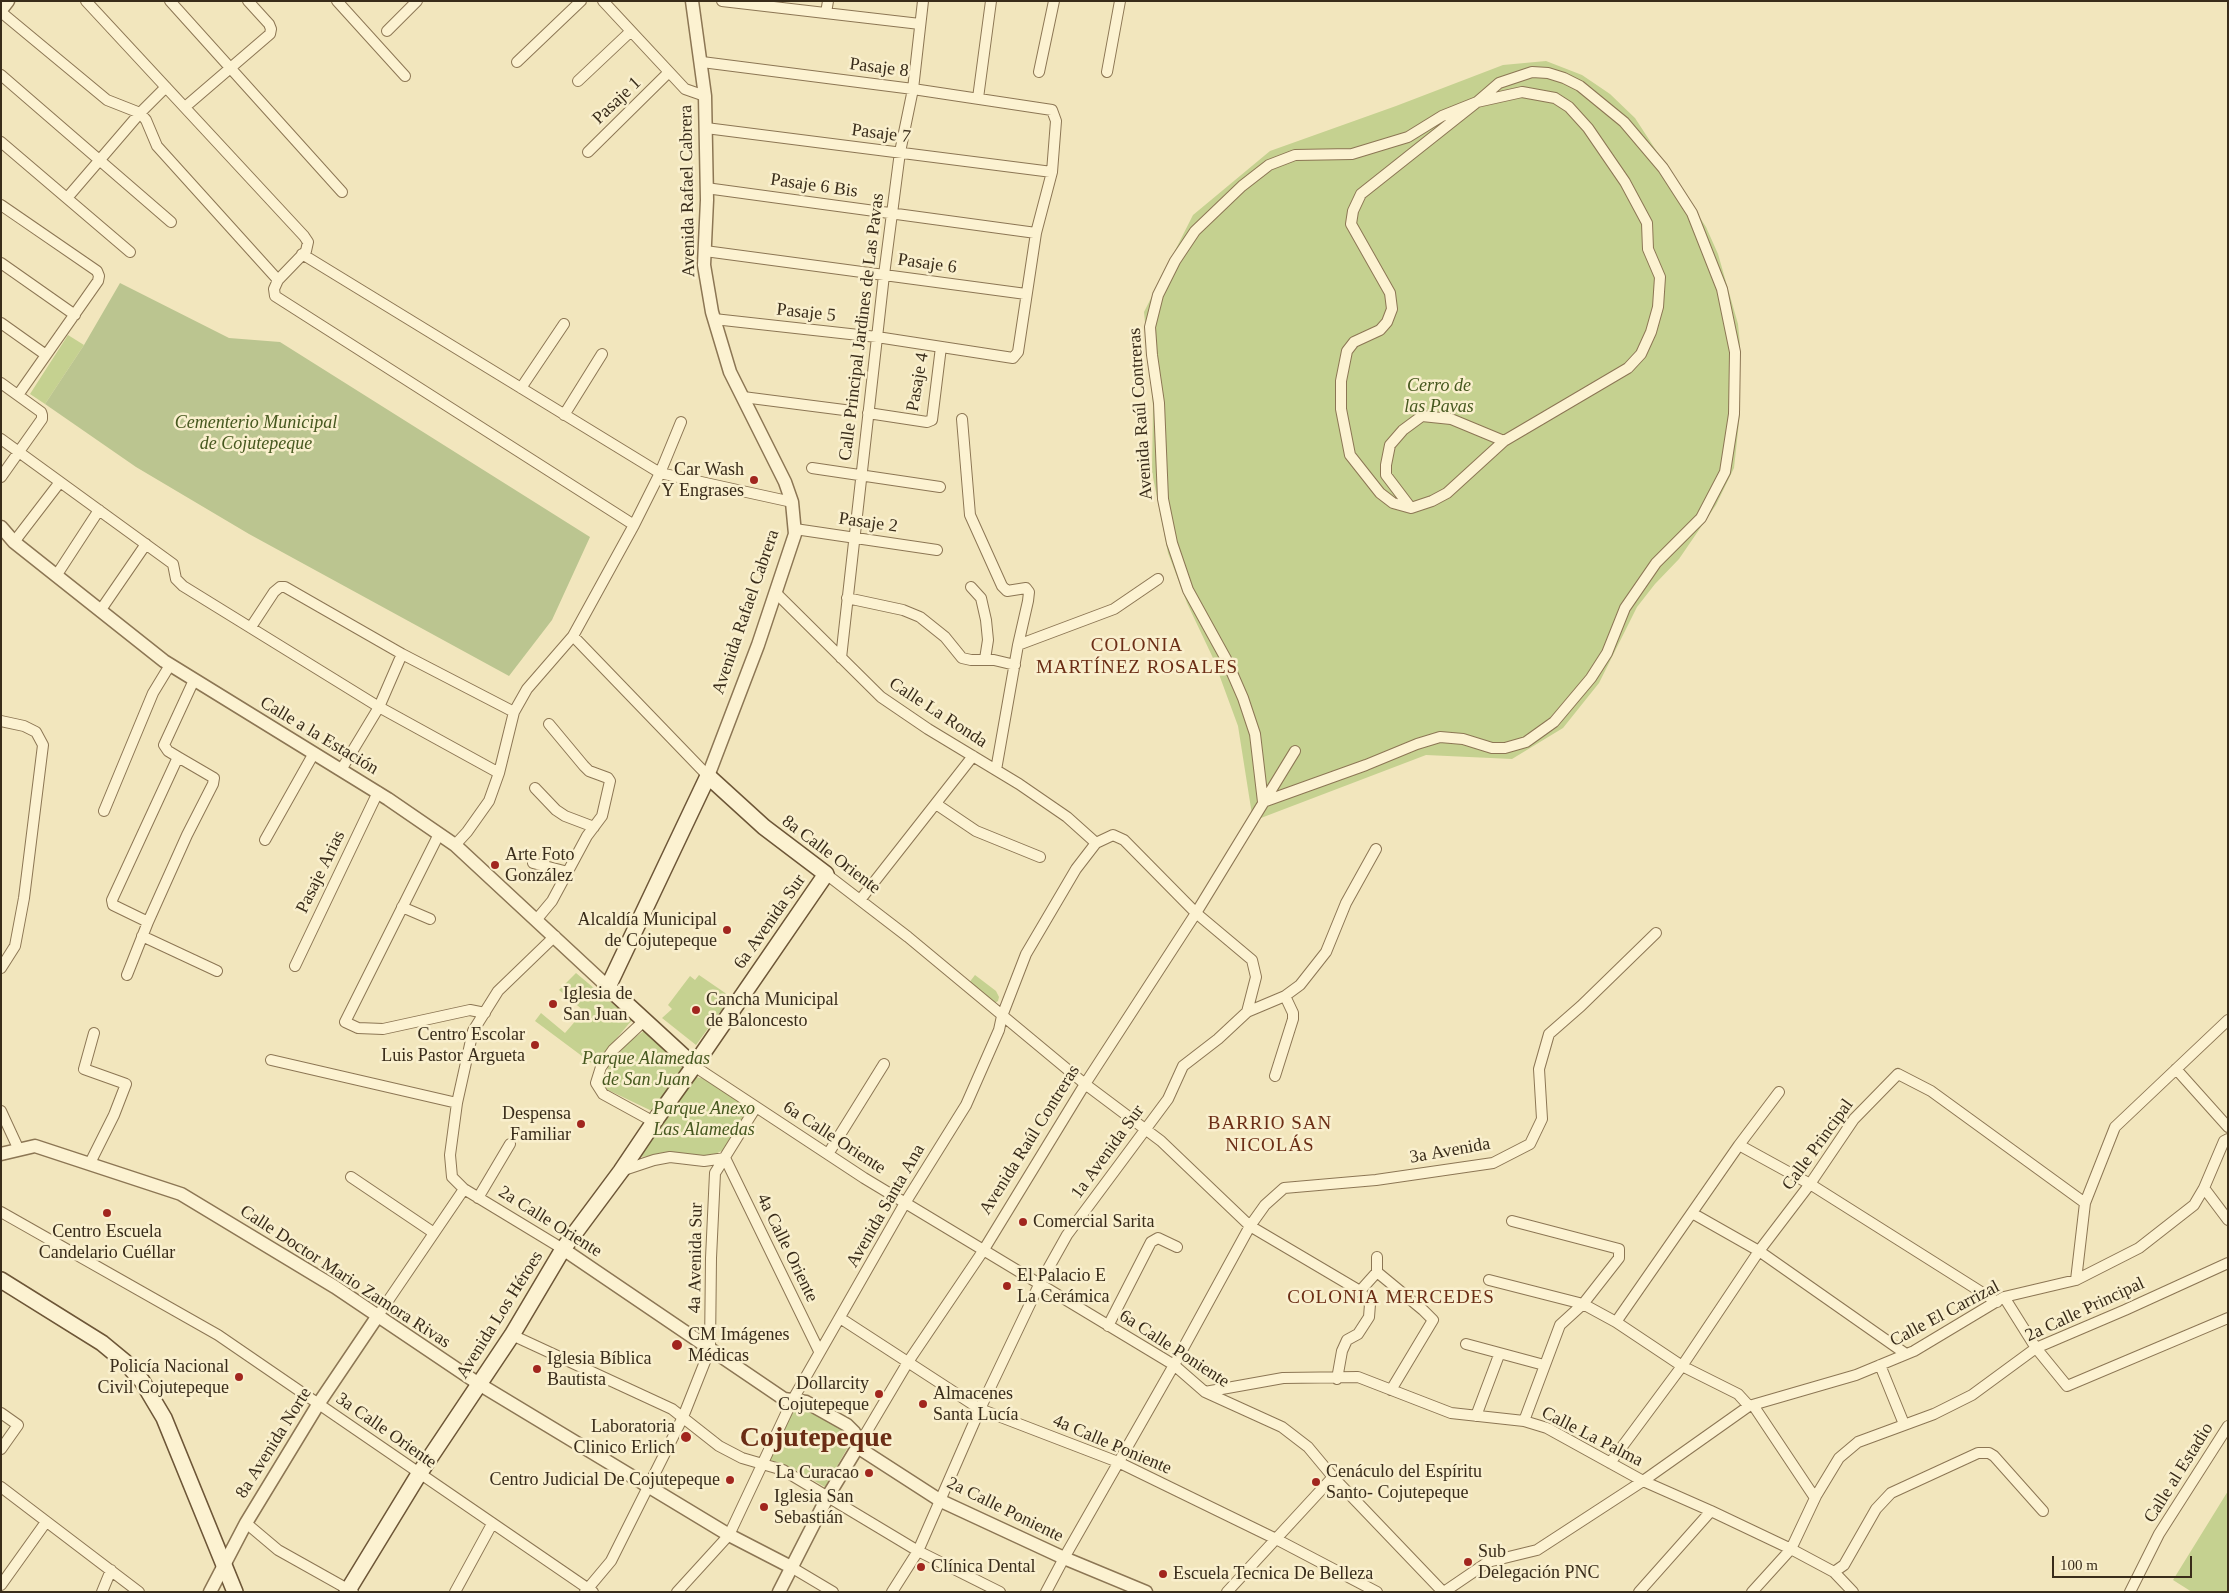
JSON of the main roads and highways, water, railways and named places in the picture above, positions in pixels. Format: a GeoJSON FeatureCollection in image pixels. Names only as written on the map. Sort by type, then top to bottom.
{"type":"FeatureCollection","features":[{"type":"Feature","properties":{"kind":"main road","name":"8a Calle Oriente"},"geometry":{"type":"LineString","coordinates":[[708,776],[764,827],[826,874]]}},
{"type":"Feature","properties":{"kind":"main road","name":"Avenida Rafael Cabrera"},"geometry":{"type":"LineString","coordinates":[[694,1066],[608,987],[708,776]]}},
{"type":"Feature","properties":{"kind":"main road","name":"6a Avenida Sur"},"geometry":{"type":"LineString","coordinates":[[694,1066],[826,874]]}},
{"type":"Feature","properties":{"kind":"main road","name":"Avenida Los Héroes"},"geometry":{"type":"LineString","coordinates":[[349,1591],[419,1474],[512,1335],[563,1249],[621,1171],[694,1066]]}},
{"type":"Feature","properties":{"kind":"main road"},"geometry":{"type":"LineString","coordinates":[[1,1280],[102,1343],[125,1362],[142,1381],[164,1418],[235,1592]]}},
{"type":"Feature","properties":{"kind":"place","name":"Car Wash Y Engrases"},"geometry":{"type":"Point","coordinates":[754,480]}},
{"type":"Feature","properties":{"kind":"place","name":"Arte Foto González"},"geometry":{"type":"Point","coordinates":[495,865]}},
{"type":"Feature","properties":{"kind":"place","name":"Alcaldía Municipal de Cojutepeque"},"geometry":{"type":"Point","coordinates":[727,930]}},
{"type":"Feature","properties":{"kind":"place","name":"Iglesia de San Juan"},"geometry":{"type":"Point","coordinates":[553,1004]}},
{"type":"Feature","properties":{"kind":"place","name":"Cancha Municipal de Baloncesto"},"geometry":{"type":"Point","coordinates":[696,1010]}},
{"type":"Feature","properties":{"kind":"place","name":"Centro Escolar Luis Pastor Argueta"},"geometry":{"type":"Point","coordinates":[535,1045]}},
{"type":"Feature","properties":{"kind":"place","name":"Despensa Familiar"},"geometry":{"type":"Point","coordinates":[581,1124]}},
{"type":"Feature","properties":{"kind":"place","name":"Centro Escuela Candelario Cuéllar"},"geometry":{"type":"Point","coordinates":[107,1213]}},
{"type":"Feature","properties":{"kind":"place","name":"Comercial Sarita"},"geometry":{"type":"Point","coordinates":[1023,1222]}},
{"type":"Feature","properties":{"kind":"place","name":"El Palacio E La Cerámica"},"geometry":{"type":"Point","coordinates":[1007,1286]}},
{"type":"Feature","properties":{"kind":"place","name":"CM Imágenes Médicas"},"geometry":{"type":"Point","coordinates":[677,1345]}},
{"type":"Feature","properties":{"kind":"place","name":"Iglesia Bíblica Bautista"},"geometry":{"type":"Point","coordinates":[537,1369]}},
{"type":"Feature","properties":{"kind":"place","name":"Policía Nacional Civil Cojutepeque"},"geometry":{"type":"Point","coordinates":[239,1377]}},
{"type":"Feature","properties":{"kind":"place","name":"Dollarcity Cojutepeque"},"geometry":{"type":"Point","coordinates":[879,1394]}},
{"type":"Feature","properties":{"kind":"place","name":"Almacenes Santa Lucía"},"geometry":{"type":"Point","coordinates":[923,1404]}},
{"type":"Feature","properties":{"kind":"place","name":"Laboratoria Clinico Erlich"},"geometry":{"type":"Point","coordinates":[686,1437]}},
{"type":"Feature","properties":{"kind":"place","name":"La Curacao"},"geometry":{"type":"Point","coordinates":[869,1473]}},
{"type":"Feature","properties":{"kind":"place","name":"Centro Judicial De Cojutepeque"},"geometry":{"type":"Point","coordinates":[730,1480]}},
{"type":"Feature","properties":{"kind":"place","name":"Cenáculo del Espíritu Santo- Cojutepeque"},"geometry":{"type":"Point","coordinates":[1316,1482]}},
{"type":"Feature","properties":{"kind":"place","name":"Iglesia San Sebastián"},"geometry":{"type":"Point","coordinates":[764,1507]}},
{"type":"Feature","properties":{"kind":"place","name":"Sub Delegación PNC"},"geometry":{"type":"Point","coordinates":[1468,1562]}},
{"type":"Feature","properties":{"kind":"place","name":"Clínica Dental"},"geometry":{"type":"Point","coordinates":[921,1567]}},
{"type":"Feature","properties":{"kind":"place","name":"Escuela Tecnica De Belleza"},"geometry":{"type":"Point","coordinates":[1163,1574]}},
{"type":"Feature","properties":{"kind":"district","name":"COLONIA MARTÍNEZ ROSALES"},"geometry":{"type":"Point","coordinates":[1137,657]}},
{"type":"Feature","properties":{"kind":"district","name":"BARRIO SAN NICOLÁS"},"geometry":{"type":"Point","coordinates":[1270,1135]}},
{"type":"Feature","properties":{"kind":"district","name":"COLONIA MERCEDES"},"geometry":{"type":"Point","coordinates":[1391,1298]}},
{"type":"Feature","properties":{"kind":"district","name":"Cojutepeque"},"geometry":{"type":"Point","coordinates":[816,1439]}},
{"type":"Feature","properties":{"kind":"park label","name":"Cerro de las Pavas"},"geometry":{"type":"Point","coordinates":[1439,396]}},
{"type":"Feature","properties":{"kind":"park label","name":"Cementerio Municipal de Cojutepeque"},"geometry":{"type":"Point","coordinates":[256,433]}},
{"type":"Feature","properties":{"kind":"park label","name":"Parque Alamedas de San Juan"},"geometry":{"type":"Point","coordinates":[646,1069]}},
{"type":"Feature","properties":{"kind":"park label","name":"Parque Anexo Las Alamedas"},"geometry":{"type":"Point","coordinates":[704,1119]}}]}
